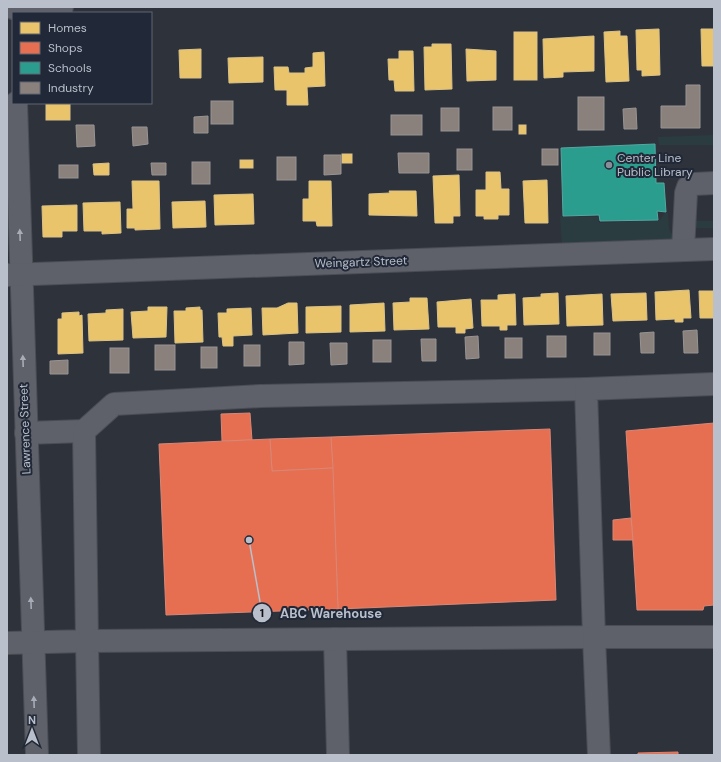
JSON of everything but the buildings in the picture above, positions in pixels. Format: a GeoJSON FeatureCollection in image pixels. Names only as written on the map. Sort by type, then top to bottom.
{"type":"FeatureCollection","features":[{"type":"Feature","properties":{"kind":"street"},"geometry":{"type":"LineString","coordinates":[[13,9],[62,7]]}},
{"type":"Feature","properties":{"kind":"street","name":"Lawrence Street"},"geometry":{"type":"LineString","coordinates":[[16,104],[14,275],[26,433],[37,755]]}},
{"type":"Feature","properties":{"kind":"street"},"geometry":{"type":"LineString","coordinates":[[684,250],[685,200],[688,187],[695,184],[714,183]]}},
{"type":"Feature","properties":{"kind":"street","name":"Weingartz Street"},"geometry":{"type":"LineString","coordinates":[[14,275],[714,249]]}},
{"type":"Feature","properties":{"kind":"street"},"geometry":{"type":"LineString","coordinates":[[26,433],[84,431],[114,404],[261,396],[586,389],[714,384]]}},
{"type":"Feature","properties":{"kind":"street"},"geometry":{"type":"LineString","coordinates":[[586,389],[599,755]]}},
{"type":"Feature","properties":{"kind":"street"},"geometry":{"type":"LineString","coordinates":[[84,431],[89,755]]}},
{"type":"Feature","properties":{"kind":"street"},"geometry":{"type":"LineString","coordinates":[[7,643],[335,639],[714,638]]}},
{"type":"Feature","properties":{"kind":"street"},"geometry":{"type":"LineString","coordinates":[[335,639],[338,755]]}},
{"type":"Feature","properties":{"kind":"shaded area"},"geometry":{"type":"Polygon","coordinates":[[[714,135],[714,145],[659,145],[658,137],[714,135]]]}},
{"type":"Feature","properties":{"kind":"shaded area"},"geometry":{"type":"Polygon","coordinates":[[[665,213],[668,213],[669,229],[672,239],[562,243],[560,216],[598,217],[599,223],[660,220],[665,213]]]}},
{"type":"Feature","properties":{"kind":"shaded area"},"geometry":{"type":"Polygon","coordinates":[[[695,221],[714,221],[714,228],[694,228],[695,221]]]}},
{"type":"Feature","properties":{"kind":"place","name":"Center Line Public Library"},"geometry":{"type":"Point","coordinates":[609,165]}},
{"type":"Feature","properties":{"kind":"place","name":"ABC Warehouse"},"geometry":{"type":"Point","coordinates":[249,540]}}]}
